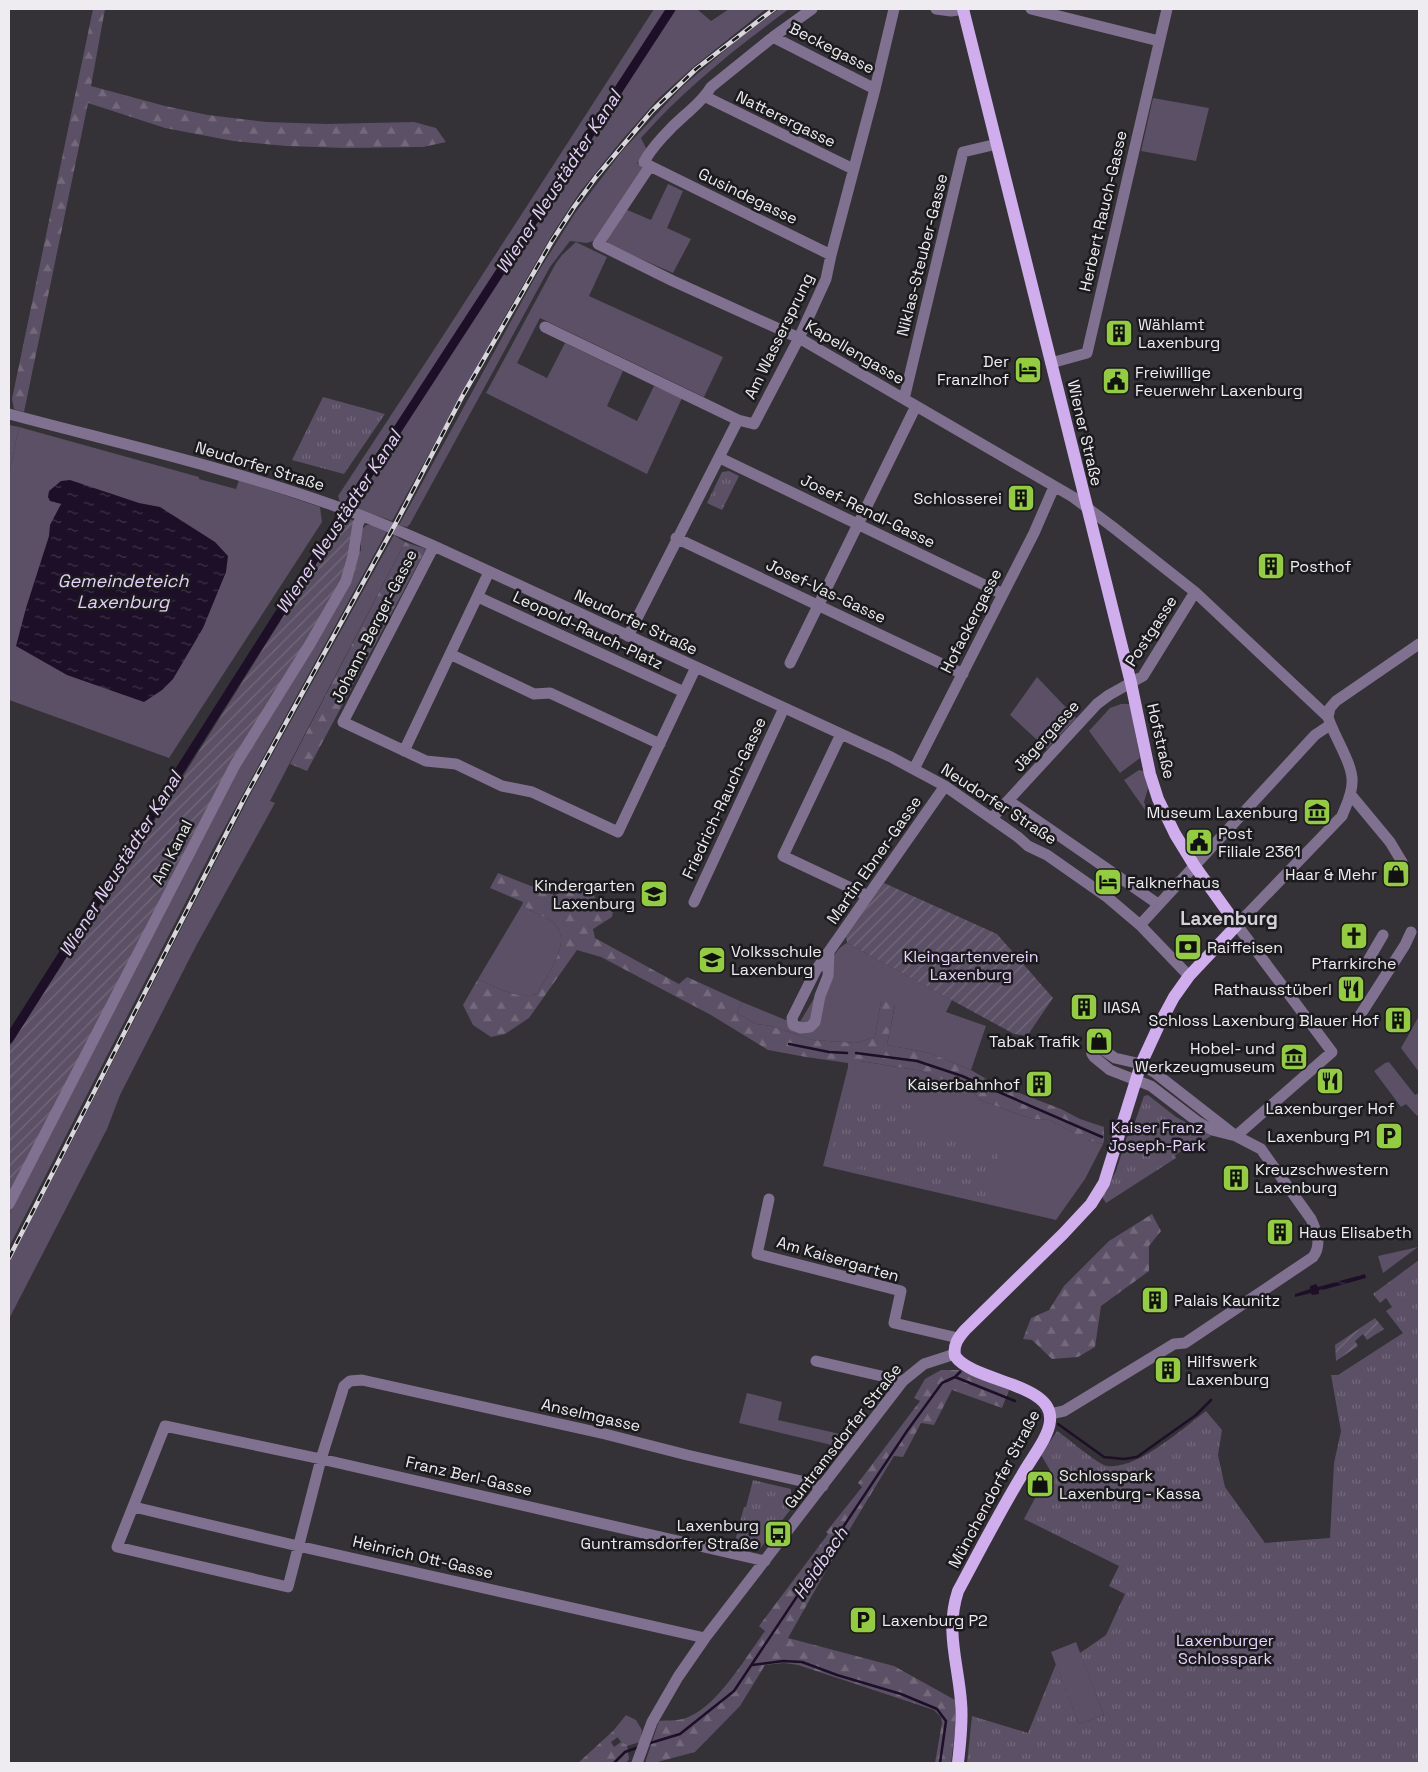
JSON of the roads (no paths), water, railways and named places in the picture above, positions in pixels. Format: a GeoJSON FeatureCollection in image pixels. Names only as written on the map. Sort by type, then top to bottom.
{"type":"FeatureCollection","features":[{"type":"Feature","properties":{"kind":"main road","name":"Wiener Straße"},"geometry":{"type":"LineString","coordinates":[[963,9],[1052,363],[1086,507]]}},
{"type":"Feature","properties":{"kind":"main road","name":"Hofstraße"},"geometry":{"type":"LineString","coordinates":[[1086,507],[1131,683],[1150,774],[1158,799],[1194,865],[1236,925]]}},
{"type":"Feature","properties":{"kind":"main road"},"geometry":{"type":"LineString","coordinates":[[1050,1414],[1048,1406],[1024,1389],[964,1365],[956,1358],[954,1347],[958,1338],[1091,1204],[1104,1183],[1141,1064],[1170,1004],[1189,976],[1236,925]]}},
{"type":"Feature","properties":{"kind":"main road","name":"Münchendorfer Straße"},"geometry":{"type":"LineString","coordinates":[[958,1763],[962,1712],[951,1629],[954,1603],[958,1591],[979,1552],[1047,1433],[1050,1414]]}},
{"type":"Feature","properties":{"kind":"street"},"geometry":{"type":"LineString","coordinates":[[650,166],[644,162],[648,154],[682,117],[706,97],[711,86],[812,9]]}},
{"type":"Feature","properties":{"kind":"street","name":"Am Wassersprung"},"geometry":{"type":"LineString","coordinates":[[628,636],[676,538],[720,458],[738,420],[754,424],[799,338],[826,279],[830,255],[875,89],[894,9]]}},
{"type":"Feature","properties":{"kind":"street"},"geometry":{"type":"LineString","coordinates":[[936,9],[951,11],[963,9]]}},
{"type":"Feature","properties":{"kind":"street"},"geometry":{"type":"LineString","coordinates":[[1031,9],[1159,41]]}},
{"type":"Feature","properties":{"kind":"street","name":"Herbert Rauch-Gasse"},"geometry":{"type":"LineString","coordinates":[[1052,363],[1087,353],[1167,9]]}},
{"type":"Feature","properties":{"kind":"street","name":"Beckegasse"},"geometry":{"type":"LineString","coordinates":[[773,37],[875,89]]}},
{"type":"Feature","properties":{"kind":"street","name":"Natterergasse"},"geometry":{"type":"LineString","coordinates":[[706,97],[853,170]]}},
{"type":"Feature","properties":{"kind":"street","name":"Niklas-Steuber-Gasse"},"geometry":{"type":"LineString","coordinates":[[904,399],[963,152],[997,144]]}},
{"type":"Feature","properties":{"kind":"street","name":"Kapellengasse"},"geometry":{"type":"LineString","coordinates":[[650,166],[598,244],[673,281],[799,338],[1086,507]]}},
{"type":"Feature","properties":{"kind":"street","name":"Gusindegasse"},"geometry":{"type":"LineString","coordinates":[[650,166],[830,255]]}},
{"type":"Feature","properties":{"kind":"street"},"geometry":{"type":"LineString","coordinates":[[545,328],[738,420]]}},
{"type":"Feature","properties":{"kind":"street"},"geometry":{"type":"LineString","coordinates":[[790,663],[916,406]]}},
{"type":"Feature","properties":{"kind":"street","name":"Neudorfer Straße"},"geometry":{"type":"LineString","coordinates":[[9,414],[230,473],[339,507],[434,546],[841,734],[945,786],[992,818],[1028,846],[1054,859],[1140,925],[1189,976]]}},
{"type":"Feature","properties":{"kind":"street","name":"Josef-Rendl-Gasse"},"geometry":{"type":"LineString","coordinates":[[720,458],[1003,594]]}},
{"type":"Feature","properties":{"kind":"street","name":"Hofackergasse"},"geometry":{"type":"LineString","coordinates":[[914,769],[1003,594],[1054,487]]}},
{"type":"Feature","properties":{"kind":"street","name":"Wiener Straße"},"geometry":{"type":"LineString","coordinates":[[1086,507],[1195,592],[1329,721],[1349,766],[1353,780],[1351,795]]}},
{"type":"Feature","properties":{"kind":"street","name":"Am Kanal"},"geometry":{"type":"LineString","coordinates":[[9,1204],[235,765],[310,644],[346,581],[353,556],[358,524],[357,514]]}},
{"type":"Feature","properties":{"kind":"street","name":"Josef-Vas-Gasse"},"geometry":{"type":"LineString","coordinates":[[676,538],[962,674]]}},
{"type":"Feature","properties":{"kind":"street","name":"Johann-Berger-Gasse"},"geometry":{"type":"LineString","coordinates":[[404,751],[343,722],[434,546]]}},
{"type":"Feature","properties":{"kind":"street"},"geometry":{"type":"LineString","coordinates":[[489,572],[404,751],[426,760],[456,764],[502,786],[532,792],[618,832],[696,668]]}},
{"type":"Feature","properties":{"kind":"street","name":"Postgasse"},"geometry":{"type":"LineString","coordinates":[[1131,683],[1143,676],[1195,592]]}},
{"type":"Feature","properties":{"kind":"street","name":"Leopold-Rauch-Platz"},"geometry":{"type":"LineString","coordinates":[[478,597],[684,692]]}},
{"type":"Feature","properties":{"kind":"street"},"geometry":{"type":"LineString","coordinates":[[1140,925],[1329,721],[1330,708],[1336,701],[1419,644]]}},
{"type":"Feature","properties":{"kind":"street"},"geometry":{"type":"LineString","coordinates":[[450,654],[534,694],[550,693],[660,744]]}},
{"type":"Feature","properties":{"kind":"street","name":"Jägergasse"},"geometry":{"type":"LineString","coordinates":[[992,818],[1097,704],[1108,695],[1131,683]]}},
{"type":"Feature","properties":{"kind":"street","name":"Friedrich-Rauch-Gasse"},"geometry":{"type":"LineString","coordinates":[[694,902],[784,708]]}},
{"type":"Feature","properties":{"kind":"street"},"geometry":{"type":"LineString","coordinates":[[841,734],[783,856],[868,896]]}},
{"type":"Feature","properties":{"kind":"street","name":"Martin Ebner-Gasse"},"geometry":{"type":"LineString","coordinates":[[829,953],[828,976],[820,996],[815,1022],[810,1027],[801,1028],[793,1025],[792,1018],[816,970],[945,786]]}},
{"type":"Feature","properties":{"kind":"street"},"geometry":{"type":"LineString","coordinates":[[1236,925],[1342,816],[1351,795],[1390,842],[1402,862]]}},
{"type":"Feature","properties":{"kind":"street"},"geometry":{"type":"LineString","coordinates":[[1009,801],[1158,904]]}},
{"type":"Feature","properties":{"kind":"street","name":"Hofstraße"},"geometry":{"type":"LineString","coordinates":[[1236,925],[1332,1052],[1236,1136]]}},
{"type":"Feature","properties":{"kind":"street"},"geometry":{"type":"LineString","coordinates":[[1357,1020],[1405,946],[1411,932]]}},
{"type":"Feature","properties":{"kind":"street"},"geometry":{"type":"LineString","coordinates":[[1369,959],[1382,935]]}},
{"type":"Feature","properties":{"kind":"street"},"geometry":{"type":"LineString","coordinates":[[1099,1048],[1115,1058],[1141,1064],[1236,1136],[1212,1130],[1198,1122],[1151,1086],[1105,1068],[1092,1054],[1099,1048]]}},
{"type":"Feature","properties":{"kind":"street","name":"Münchendorfer Straße"},"geometry":{"type":"LineString","coordinates":[[1050,1414],[1064,1411],[1174,1344],[1185,1343],[1313,1257],[1318,1246],[1316,1229],[1312,1219],[1261,1149],[1236,1136]]}},
{"type":"Feature","properties":{"kind":"street","name":"Am Kaisergarten"},"geometry":{"type":"LineString","coordinates":[[769,1200],[757,1254],[901,1292],[894,1323],[958,1338]]}},
{"type":"Feature","properties":{"kind":"street","name":"Guntramsdorfer Straße"},"geometry":{"type":"LineString","coordinates":[[639,1759],[652,1722],[678,1677],[705,1638],[902,1381],[924,1364],[954,1354]]}},
{"type":"Feature","properties":{"kind":"street"},"geometry":{"type":"LineString","coordinates":[[816,1360],[902,1381]]}},
{"type":"Feature","properties":{"kind":"street","name":"Anselmgasse"},"geometry":{"type":"LineString","coordinates":[[321,1459],[344,1386],[350,1381],[362,1380],[823,1486]]}},
{"type":"Feature","properties":{"kind":"street","name":"Franz Berl-Gasse"},"geometry":{"type":"LineString","coordinates":[[134,1507],[165,1426],[321,1459],[765,1561]]}},
{"type":"Feature","properties":{"kind":"street"},"geometry":{"type":"LineString","coordinates":[[134,1507],[117,1547],[288,1587],[321,1459]]}},
{"type":"Feature","properties":{"kind":"street","name":"Heinrich Ott-Gasse"},"geometry":{"type":"LineString","coordinates":[[134,1507],[705,1638]]}},
{"type":"Feature","properties":{"kind":"water","name":"Gemeindeteich Laxenburg"},"geometry":{"type":"Polygon","coordinates":[[[70,480],[139,503],[160,507],[215,542],[228,556],[226,572],[203,628],[173,679],[162,690],[144,702],[67,675],[16,646],[49,536],[50,525],[61,504],[50,501],[48,497],[49,491],[61,481],[70,480]]]}},
{"type":"Feature","properties":{"kind":"water"},"geometry":{"type":"Polygon","coordinates":[[[1365,1274],[1366,1278],[1319,1291],[1319,1294],[1312,1295],[1311,1293],[1295,1297],[1295,1294],[1310,1289],[1310,1286],[1316,1284],[1318,1287],[1365,1274]]]}},
{"type":"Feature","properties":{"kind":"waterway","name":"Wiener Neustädter Kanal"},"geometry":{"type":"LineString","coordinates":[[9,1039],[340,518],[671,9]]}},
{"type":"Feature","properties":{"kind":"waterway"},"geometry":{"type":"LineString","coordinates":[[789,1044],[829,1052],[847,1053]]}},
{"type":"Feature","properties":{"kind":"waterway"},"geometry":{"type":"LineString","coordinates":[[856,1053],[917,1061],[962,1076],[1102,1137]]}},
{"type":"Feature","properties":{"kind":"waterway","name":"Heidbach"},"geometry":{"type":"LineString","coordinates":[[955,1377],[960,1372]]}},
{"type":"Feature","properties":{"kind":"waterway","name":"Heidbach"},"geometry":{"type":"LineString","coordinates":[[647,1744],[680,1734],[734,1691],[907,1431],[942,1383],[955,1377],[1015,1401]]}},
{"type":"Feature","properties":{"kind":"waterway","name":"Heidbach"},"geometry":{"type":"LineString","coordinates":[[1058,1424],[1104,1457],[1124,1459],[1137,1457],[1196,1415],[1211,1400]]}},
{"type":"Feature","properties":{"kind":"waterway"},"geometry":{"type":"LineString","coordinates":[[752,1665],[783,1661],[802,1662],[837,1675],[901,1694],[937,1709],[946,1721],[940,1763]]}},
{"type":"Feature","properties":{"kind":"waterway","name":"Heidbach"},"geometry":{"type":"LineString","coordinates":[[614,1763],[625,1752],[639,1747]]}},
{"type":"Feature","properties":{"kind":"railway"},"geometry":{"type":"LineString","coordinates":[[9,1258],[244,799],[397,521],[463,395],[552,241],[596,177],[652,111],[696,69],[774,9]]}},
{"type":"Feature","properties":{"kind":"place","name":"Wählamt Laxenburg"},"geometry":{"type":"Point","coordinates":[1119,333]}},
{"type":"Feature","properties":{"kind":"place","name":"Der Franzlhof"},"geometry":{"type":"Point","coordinates":[1028,370]}},
{"type":"Feature","properties":{"kind":"place","name":"Freiwillige Feuerwehr Laxenburg"},"geometry":{"type":"Point","coordinates":[1116,381]}},
{"type":"Feature","properties":{"kind":"place","name":"Schlosserei"},"geometry":{"type":"Point","coordinates":[1021,498]}},
{"type":"Feature","properties":{"kind":"place","name":"Posthof"},"geometry":{"type":"Point","coordinates":[1271,566]}},
{"type":"Feature","properties":{"kind":"place","name":"Museum Laxenburg"},"geometry":{"type":"Point","coordinates":[1317,812]}},
{"type":"Feature","properties":{"kind":"place","name":"Post Filiale 2361"},"geometry":{"type":"Point","coordinates":[1199,842]}},
{"type":"Feature","properties":{"kind":"place","name":"Haar & Mehr"},"geometry":{"type":"Point","coordinates":[1396,874]}},
{"type":"Feature","properties":{"kind":"place","name":"Falknerhaus"},"geometry":{"type":"Point","coordinates":[1108,882]}},
{"type":"Feature","properties":{"kind":"place","name":"Kindergarten Laxenburg"},"geometry":{"type":"Point","coordinates":[654,894]}},
{"type":"Feature","properties":{"kind":"place","name":"Pfarrkirche"},"geometry":{"type":"Point","coordinates":[1354,936]}},
{"type":"Feature","properties":{"kind":"place","name":"Raiffeisen"},"geometry":{"type":"Point","coordinates":[1188,947]}},
{"type":"Feature","properties":{"kind":"place","name":"Volksschule Laxenburg"},"geometry":{"type":"Point","coordinates":[712,960]}},
{"type":"Feature","properties":{"kind":"place","name":"Rathausstüberl"},"geometry":{"type":"Point","coordinates":[1351,989]}},
{"type":"Feature","properties":{"kind":"place","name":"IIASA"},"geometry":{"type":"Point","coordinates":[1084,1007]}},
{"type":"Feature","properties":{"kind":"place","name":"Schloss Laxenburg Blauer Hof"},"geometry":{"type":"Point","coordinates":[1398,1020]}},
{"type":"Feature","properties":{"kind":"place","name":"Tabak Trafik"},"geometry":{"type":"Point","coordinates":[1099,1041]}},
{"type":"Feature","properties":{"kind":"place","name":"Hobel- und Werkzeugmuseum"},"geometry":{"type":"Point","coordinates":[1294,1057]}},
{"type":"Feature","properties":{"kind":"place","name":"Laxenburger Hof"},"geometry":{"type":"Point","coordinates":[1330,1081]}},
{"type":"Feature","properties":{"kind":"place","name":"Kaiserbahnhof"},"geometry":{"type":"Point","coordinates":[1039,1084]}},
{"type":"Feature","properties":{"kind":"place","name":"Laxenburg P1"},"geometry":{"type":"Point","coordinates":[1389,1136]}},
{"type":"Feature","properties":{"kind":"place","name":"Kreuzschwestern Laxenburg"},"geometry":{"type":"Point","coordinates":[1236,1178]}},
{"type":"Feature","properties":{"kind":"place","name":"Haus Elisabeth"},"geometry":{"type":"Point","coordinates":[1280,1232]}},
{"type":"Feature","properties":{"kind":"place","name":"Palais Kaunitz"},"geometry":{"type":"Point","coordinates":[1155,1300]}},
{"type":"Feature","properties":{"kind":"place","name":"Hilfswerk Laxenburg"},"geometry":{"type":"Point","coordinates":[1168,1370]}},
{"type":"Feature","properties":{"kind":"place","name":"Schlosspark Laxenburg - Kassa"},"geometry":{"type":"Point","coordinates":[1040,1484]}},
{"type":"Feature","properties":{"kind":"place","name":"Laxenburg Guntramsdorfer Straße"},"geometry":{"type":"Point","coordinates":[778,1534]}},
{"type":"Feature","properties":{"kind":"place","name":"Laxenburg P2"},"geometry":{"type":"Point","coordinates":[863,1620]}},
{"type":"Feature","properties":{"kind":"district","name":"Laxenburg"},"geometry":{"type":"Point","coordinates":[1229,918]}},
{"type":"Feature","properties":{"kind":"park label","name":"Kleingartenverein Laxenburg"},"geometry":{"type":"Point","coordinates":[971,965]}},
{"type":"Feature","properties":{"kind":"park label","name":"Kaiser Franz Joseph-Park"},"geometry":{"type":"Point","coordinates":[1157,1136]}},
{"type":"Feature","properties":{"kind":"park label","name":"Laxenburger Schlosspark"},"geometry":{"type":"Point","coordinates":[1225,1649]}}]}
